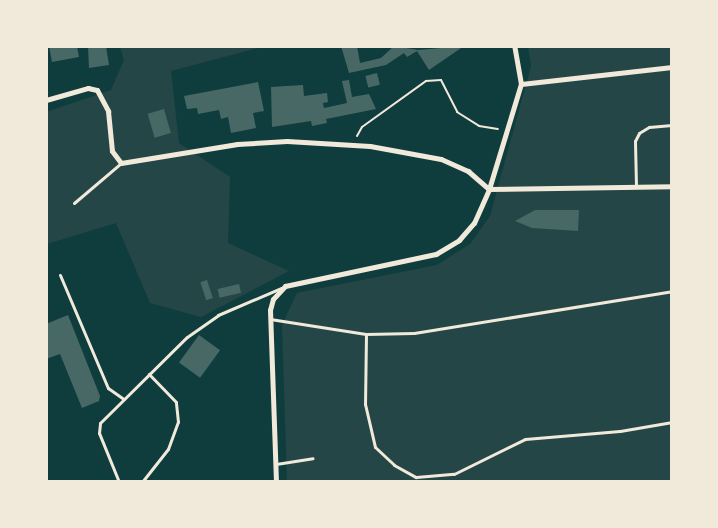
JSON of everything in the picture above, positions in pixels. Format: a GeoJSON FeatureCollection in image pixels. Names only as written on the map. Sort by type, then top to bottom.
{"type":"FeatureCollection","features":[{"type":"Feature","properties":{"kind":"street"},"geometry":{"type":"LineString","coordinates":[[276,482],[270,319],[273,299],[285,286],[436,254],[459,240],[474,223],[489,189],[521,84],[514,46]]}},
{"type":"Feature","properties":{"kind":"street"},"geometry":{"type":"LineString","coordinates":[[521,84],[672,67]]}},
{"type":"Feature","properties":{"kind":"street"},"geometry":{"type":"LineString","coordinates":[[46,100],[88,88],[98,90],[108,111],[112,151],[121,163],[237,144],[287,141],[352,145],[441,159],[468,171],[489,189],[672,186]]}},
{"type":"Feature","properties":{"kind":"lane"},"geometry":{"type":"LineString","coordinates":[[636,186],[635,141],[639,133],[649,127],[672,124]]}},
{"type":"Feature","properties":{"kind":"lane"},"geometry":{"type":"LineString","coordinates":[[74,203],[107,179],[121,163]]}},
{"type":"Feature","properties":{"kind":"lane"},"geometry":{"type":"LineString","coordinates":[[60,275],[108,388],[124,399]]}},
{"type":"Feature","properties":{"kind":"lane"},"geometry":{"type":"LineString","coordinates":[[119,482],[98,428],[178,345],[218,315],[285,286]]}},
{"type":"Feature","properties":{"kind":"lane"},"geometry":{"type":"LineString","coordinates":[[270,319],[366,334],[414,333],[672,291]]}},
{"type":"Feature","properties":{"kind":"lane"},"geometry":{"type":"LineString","coordinates":[[366,334],[365,404],[375,447],[394,465],[416,477],[454,474],[525,439],[620,431],[672,422]]}},
{"type":"Feature","properties":{"kind":"lane"},"geometry":{"type":"LineString","coordinates":[[142,482],[168,449],[178,422],[176,402],[149,374]]}},
{"type":"Feature","properties":{"kind":"lane"},"geometry":{"type":"LineString","coordinates":[[276,464],[313,458]]}},
{"type":"Feature","properties":{"kind":"path"},"geometry":{"type":"LineString","coordinates":[[352,145],[362,127],[426,81],[441,80],[457,112],[478,126],[507,131]]}},
{"type":"Feature","properties":{"kind":"shaded area"},"geometry":{"type":"Polygon","coordinates":[[[120,47],[262,47],[171,71],[179,143],[230,177],[228,243],[289,271],[201,317],[150,303],[116,223],[47,244],[46,112],[111,90],[124,60],[120,47]]]}},
{"type":"Feature","properties":{"kind":"shaded area"},"geometry":{"type":"Polygon","coordinates":[[[528,47],[671,47],[671,481],[287,481],[282,325],[297,293],[437,265],[470,244],[490,216],[531,66],[528,47]]]}},
{"type":"Feature","properties":{"kind":"building"},"geometry":{"type":"Polygon","coordinates":[[[49,46],[77,46],[79,57],[52,62],[49,46]]]}},
{"type":"Feature","properties":{"kind":"building"},"geometry":{"type":"Polygon","coordinates":[[[88,46],[106,46],[109,65],[89,68],[88,46]]]}},
{"type":"Feature","properties":{"kind":"building"},"geometry":{"type":"Polygon","coordinates":[[[341,46],[357,46],[360,63],[381,58],[394,46],[418,50],[464,46],[429,70],[417,51],[407,57],[404,53],[386,65],[349,73],[341,46]]]}},
{"type":"Feature","properties":{"kind":"building"},"geometry":{"type":"Polygon","coordinates":[[[377,73],[380,85],[368,88],[365,76],[377,73]]]}},
{"type":"Feature","properties":{"kind":"building"},"geometry":{"type":"Polygon","coordinates":[[[349,80],[352,97],[369,94],[376,109],[326,119],[327,123],[312,126],[311,121],[272,127],[271,87],[303,85],[304,96],[327,93],[328,102],[323,103],[324,108],[347,103],[342,81],[349,80]]]}},
{"type":"Feature","properties":{"kind":"building"},"geometry":{"type":"Polygon","coordinates":[[[258,82],[264,111],[253,113],[256,128],[231,133],[228,117],[221,119],[219,110],[198,114],[197,108],[187,109],[184,96],[258,82]]]}},
{"type":"Feature","properties":{"kind":"building"},"geometry":{"type":"Polygon","coordinates":[[[164,109],[171,133],[155,138],[148,114],[164,109]]]}},
{"type":"Feature","properties":{"kind":"building"},"geometry":{"type":"Polygon","coordinates":[[[535,210],[579,210],[578,231],[532,228],[515,221],[535,210]]]}},
{"type":"Feature","properties":{"kind":"building"},"geometry":{"type":"Polygon","coordinates":[[[207,280],[213,298],[206,300],[200,282],[207,280]]]}},
{"type":"Feature","properties":{"kind":"building"},"geometry":{"type":"Polygon","coordinates":[[[239,284],[241,293],[220,298],[218,289],[239,284]]]}},
{"type":"Feature","properties":{"kind":"building"},"geometry":{"type":"Polygon","coordinates":[[[68,315],[100,396],[99,401],[82,408],[60,354],[46,359],[46,324],[68,315]]]}},
{"type":"Feature","properties":{"kind":"building"},"geometry":{"type":"Polygon","coordinates":[[[199,335],[220,350],[200,378],[179,363],[199,335]]]}}]}
